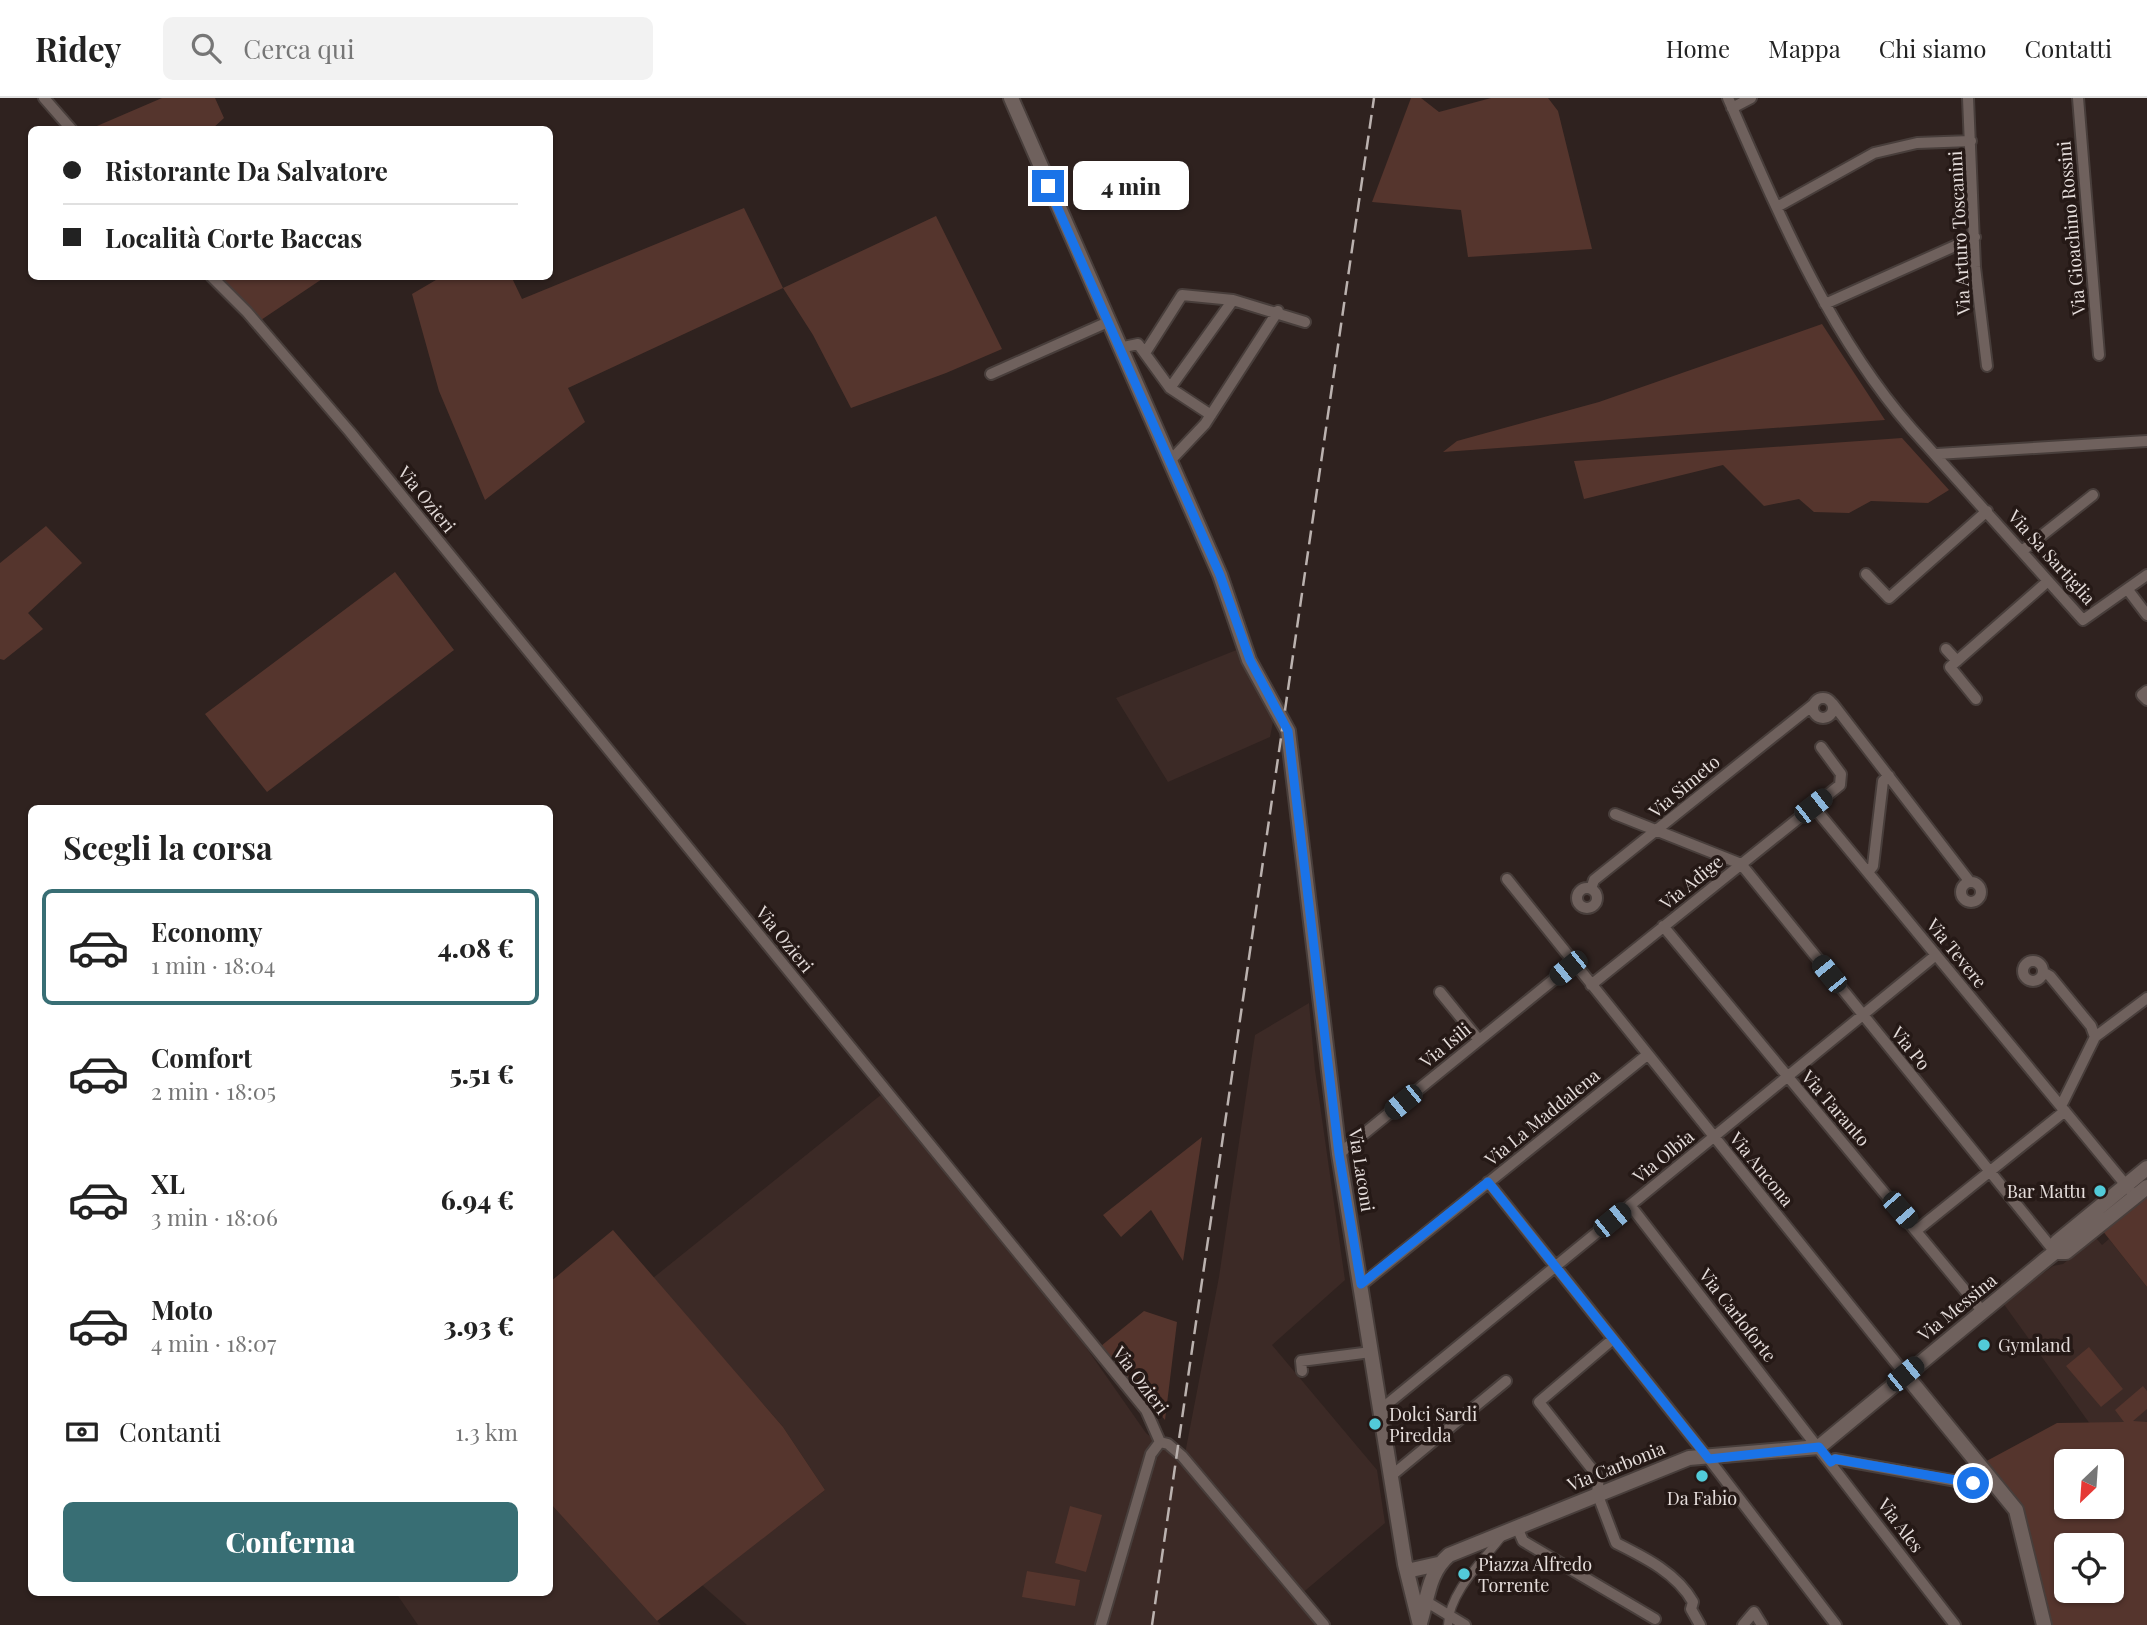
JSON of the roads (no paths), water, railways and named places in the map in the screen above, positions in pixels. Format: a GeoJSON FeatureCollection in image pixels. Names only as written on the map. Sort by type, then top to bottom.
{"type":"FeatureCollection","features":[{"type":"Feature","properties":{"kind":"street"},"geometry":{"type":"LineString","coordinates":[[44,98],[68,126]]}},
{"type":"Feature","properties":{"kind":"street","name":"Via Laconi"},"geometry":{"type":"LineString","coordinates":[[1011,98],[1220,575],[1250,660],[1288,731],[1339,1154],[1407,1571],[1420,1624]]}},
{"type":"Feature","properties":{"kind":"street"},"geometry":{"type":"LineString","coordinates":[[1730,103],[1751,98]]}},
{"type":"Feature","properties":{"kind":"street","name":"Via Arturo Toscanini"},"geometry":{"type":"LineString","coordinates":[[1968,98],[1975,267],[1987,366]]}},
{"type":"Feature","properties":{"kind":"street","name":"Via Gioachino Rossini"},"geometry":{"type":"LineString","coordinates":[[2078,98],[2099,355]]}},
{"type":"Feature","properties":{"kind":"street","name":"Via Sa Sartiglia"},"geometry":{"type":"LineString","coordinates":[[1730,103],[1825,304],[1890,405],[1937,454],[2083,620],[2128,590]]}},
{"type":"Feature","properties":{"kind":"street"},"geometry":{"type":"LineString","coordinates":[[1777,207],[1874,153],[1917,143],[1971,141]]}},
{"type":"Feature","properties":{"kind":"street"},"geometry":{"type":"LineString","coordinates":[[1825,304],[1975,237]]}},
{"type":"Feature","properties":{"kind":"street","name":"Via Ozieri"},"geometry":{"type":"LineString","coordinates":[[215,280],[260,328],[385,475],[1146,1410],[1160,1442],[1168,1444],[1182,1456],[1324,1625]]}},
{"type":"Feature","properties":{"kind":"street"},"geometry":{"type":"LineString","coordinates":[[1144,353],[1182,295],[1233,300],[1278,311],[1306,322]]}},
{"type":"Feature","properties":{"kind":"street"},"geometry":{"type":"LineString","coordinates":[[1170,388],[1233,300]]}},
{"type":"Feature","properties":{"kind":"street"},"geometry":{"type":"LineString","coordinates":[[1169,462],[1211,415],[1278,311]]}},
{"type":"Feature","properties":{"kind":"street"},"geometry":{"type":"LineString","coordinates":[[991,374],[1108,323]]}},
{"type":"Feature","properties":{"kind":"street"},"geometry":{"type":"LineString","coordinates":[[1119,348],[1138,344],[1170,388],[1211,415]]}},
{"type":"Feature","properties":{"kind":"street"},"geometry":{"type":"LineString","coordinates":[[1937,454],[2147,440]]}},
{"type":"Feature","properties":{"kind":"street"},"geometry":{"type":"LineString","coordinates":[[2022,551],[2093,495]]}},
{"type":"Feature","properties":{"kind":"street"},"geometry":{"type":"LineString","coordinates":[[1866,574],[1889,598],[1987,511]]}},
{"type":"Feature","properties":{"kind":"street"},"geometry":{"type":"LineString","coordinates":[[2147,575],[2128,590],[2147,615]]}},
{"type":"Feature","properties":{"kind":"street"},"geometry":{"type":"LineString","coordinates":[[1976,699],[1950,667],[2048,581]]}},
{"type":"Feature","properties":{"kind":"street"},"geometry":{"type":"LineString","coordinates":[[1946,649],[1957,661]]}},
{"type":"Feature","properties":{"kind":"street"},"geometry":{"type":"LineString","coordinates":[[1831,710],[1823,718],[1815,709],[1823,698],[1831,710],[1843,716],[1970,882]]}},
{"type":"Feature","properties":{"kind":"street","name":"Via Simeto"},"geometry":{"type":"LineString","coordinates":[[1591,889],[1594,880],[1658,831],[1801,711],[1815,709]]}},
{"type":"Feature","properties":{"kind":"street"},"geometry":{"type":"LineString","coordinates":[[1813,806],[1840,785],[1841,775],[1821,747]]}},
{"type":"Feature","properties":{"kind":"street"},"geometry":{"type":"LineString","coordinates":[[1868,872],[1873,866],[1883,781],[1889,776]]}},
{"type":"Feature","properties":{"kind":"street","name":"Via Adige"},"geometry":{"type":"LineString","coordinates":[[1591,985],[1813,806]]}},
{"type":"Feature","properties":{"kind":"street","name":"Via Tevere"},"geometry":{"type":"LineString","coordinates":[[1813,806],[2130,1190]]}},
{"type":"Feature","properties":{"kind":"street"},"geometry":{"type":"LineString","coordinates":[[1615,814],[1741,864]]}},
{"type":"Feature","properties":{"kind":"street","name":"Via Po"},"geometry":{"type":"LineString","coordinates":[[1741,864],[2055,1252]]}},
{"type":"Feature","properties":{"kind":"street","name":"Via Ancona"},"geometry":{"type":"LineString","coordinates":[[1507,879],[1905,1374]]}},
{"type":"Feature","properties":{"kind":"street","name":"Via Taranto"},"geometry":{"type":"LineString","coordinates":[[1663,926],[1983,1312]]}},
{"type":"Feature","properties":{"kind":"street","name":"Via Olbia"},"geometry":{"type":"LineString","coordinates":[[1380,1410],[1936,955]]}},
{"type":"Feature","properties":{"kind":"street","name":"Via Isili"},"geometry":{"type":"LineString","coordinates":[[1339,1154],[1574,964]]}},
{"type":"Feature","properties":{"kind":"street"},"geometry":{"type":"LineString","coordinates":[[2043,972],[2050,976],[2091,1026],[2095,1037]]}},
{"type":"Feature","properties":{"kind":"street"},"geometry":{"type":"LineString","coordinates":[[1440,992],[1479,1040]]}},
{"type":"Feature","properties":{"kind":"street"},"geometry":{"type":"LineString","coordinates":[[1917,1230],[2063,1109],[2095,1037],[2147,998]]}},
{"type":"Feature","properties":{"kind":"street","name":"Via La Maddalena"},"geometry":{"type":"LineString","coordinates":[[1361,1284],[1647,1055]]}},
{"type":"Feature","properties":{"kind":"street","name":"Via Messina"},"geometry":{"type":"LineString","coordinates":[[1819,1447],[2055,1252],[2066,1252],[2130,1190],[2147,1168]]}},
{"type":"Feature","properties":{"kind":"street"},"geometry":{"type":"LineString","coordinates":[[1488,1182],[1709,1459],[1836,1625]]}},
{"type":"Feature","properties":{"kind":"street","name":"Via Messina"},"geometry":{"type":"LineString","coordinates":[[2130,1190],[2147,1187]]}},
{"type":"Feature","properties":{"kind":"street","name":"Via Carloforte"},"geometry":{"type":"LineString","coordinates":[[1630,1205],[1819,1447]]}},
{"type":"Feature","properties":{"kind":"street"},"geometry":{"type":"LineString","coordinates":[[1613,1339],[1539,1402],[1599,1478],[1597,1493],[1616,1543],[1655,1563],[1688,1594],[1693,1602],[1691,1609],[1700,1625]]}},
{"type":"Feature","properties":{"kind":"street"},"geometry":{"type":"LineString","coordinates":[[1303,1371],[1301,1362],[1371,1352]]}},
{"type":"Feature","properties":{"kind":"street"},"geometry":{"type":"LineString","coordinates":[[1905,1374],[2016,1510],[2044,1625]]}},
{"type":"Feature","properties":{"kind":"street"},"geometry":{"type":"LineString","coordinates":[[1391,1476],[1506,1381]]}},
{"type":"Feature","properties":{"kind":"street"},"geometry":{"type":"LineString","coordinates":[[1101,1625],[1151,1454],[1160,1442]]}},
{"type":"Feature","properties":{"kind":"street","name":"Via Carbonia"},"geometry":{"type":"LineString","coordinates":[[1407,1571],[1438,1564],[1449,1555],[1689,1458],[1709,1459],[1819,1447]]}},
{"type":"Feature","properties":{"kind":"street","name":"Via Ales"},"geometry":{"type":"LineString","coordinates":[[1819,1447],[1955,1625]]}},
{"type":"Feature","properties":{"kind":"street"},"geometry":{"type":"LineString","coordinates":[[1831,1462],[1835,1459],[1973,1483],[1990,1480]]}},
{"type":"Feature","properties":{"kind":"street"},"geometry":{"type":"LineString","coordinates":[[1449,1620],[1464,1584],[1512,1529],[1523,1541],[1655,1619]]}},
{"type":"Feature","properties":{"kind":"street"},"geometry":{"type":"LineString","coordinates":[[1420,1624],[1428,1588],[1438,1564]]}},
{"type":"Feature","properties":{"kind":"street"},"geometry":{"type":"LineString","coordinates":[[1427,1602],[1449,1620],[1465,1625]]}},
{"type":"Feature","properties":{"kind":"street"},"geometry":{"type":"LineString","coordinates":[[1743,1625],[1754,1612],[1762,1625]]}},
{"type":"Feature","properties":{"kind":"railway"},"geometry":{"type":"LineString","coordinates":[[1152,1625],[1374,98]]}},
{"type":"Feature","properties":{"kind":"place","name":"Bar Mattu"},"geometry":{"type":"Point","coordinates":[2100,1191]}},
{"type":"Feature","properties":{"kind":"place","name":"Gymland"},"geometry":{"type":"Point","coordinates":[1984,1345]}},
{"type":"Feature","properties":{"kind":"place","name":"Dolci Sardi Piredda"},"geometry":{"type":"Point","coordinates":[1375,1424]}},
{"type":"Feature","properties":{"kind":"place","name":"Da Fabio"},"geometry":{"type":"Point","coordinates":[1702,1476]}},
{"type":"Feature","properties":{"kind":"place","name":"Piazza Alfredo Torrente"},"geometry":{"type":"Point","coordinates":[1464,1574]}}]}
